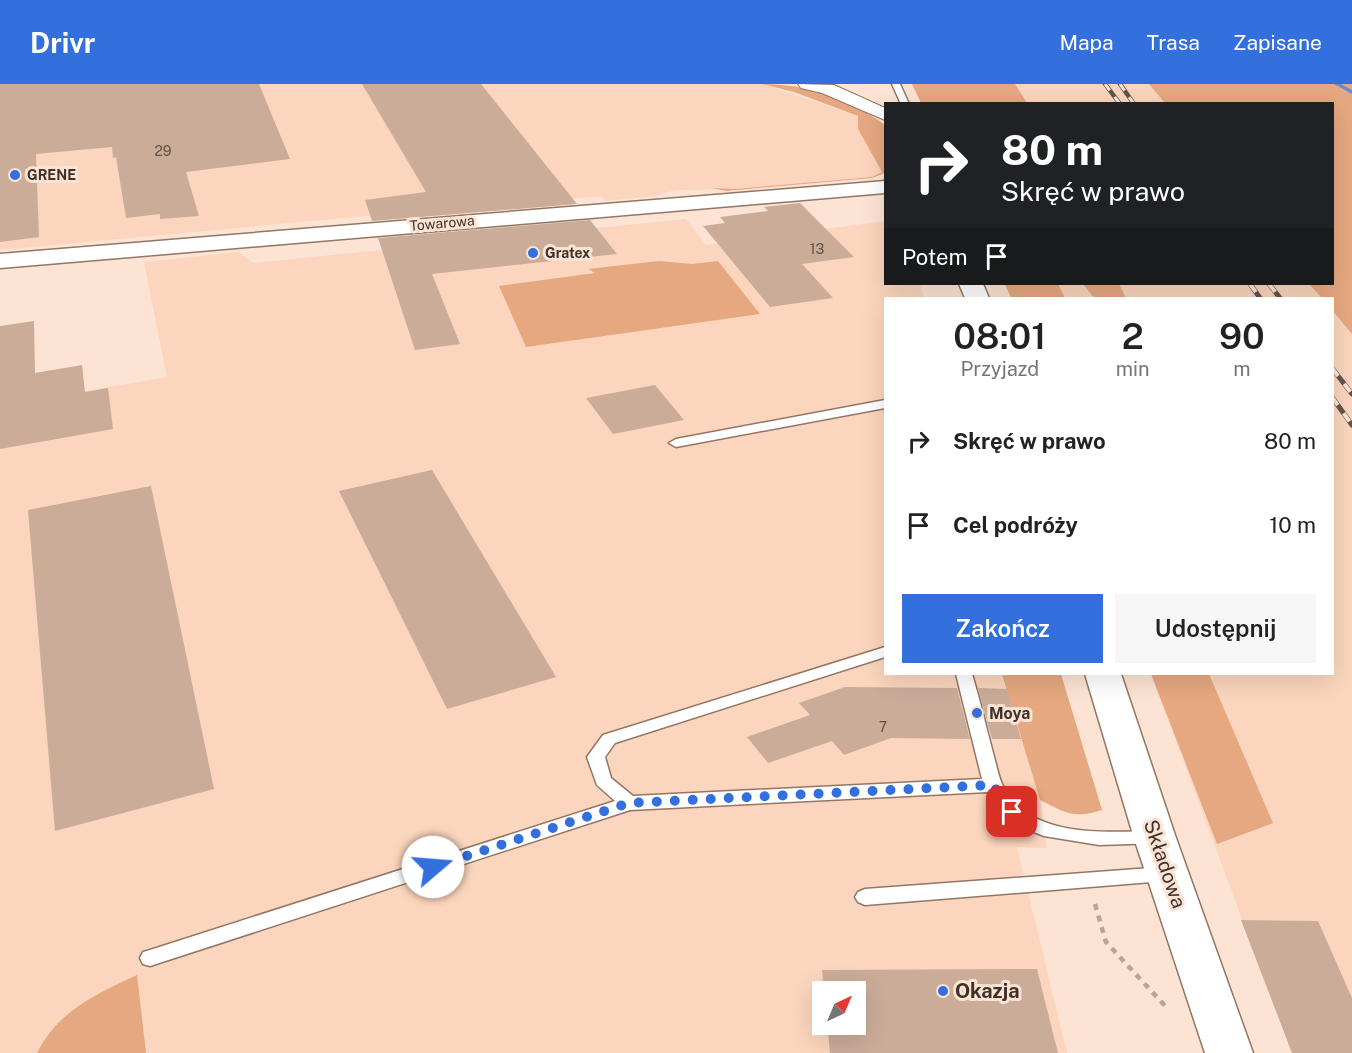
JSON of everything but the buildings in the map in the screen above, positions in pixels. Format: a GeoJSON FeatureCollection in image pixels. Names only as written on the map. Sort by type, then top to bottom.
{"type":"FeatureCollection","features":[{"type":"Feature","properties":{"kind":"street"},"geometry":{"type":"LineString","coordinates":[[807,84],[828,89],[884,115]]}},
{"type":"Feature","properties":{"kind":"street","name":"Towarowa"},"geometry":{"type":"LineString","coordinates":[[0,261],[884,187]]}},
{"type":"Feature","properties":{"kind":"street","name":"Składowa"},"geometry":{"type":"LineString","coordinates":[[1103,675],[1229,1053]]}},
{"type":"Feature","properties":{"kind":"lane"},"geometry":{"type":"LineString","coordinates":[[896,84],[904,102]]}},
{"type":"Feature","properties":{"kind":"lane"},"geometry":{"type":"LineString","coordinates":[[676,443],[884,404]]}},
{"type":"Feature","properties":{"kind":"lane"},"geometry":{"type":"LineString","coordinates":[[629,803],[603,781],[596,758],[609,739],[884,652]]}},
{"type":"Feature","properties":{"kind":"lane"},"geometry":{"type":"LineString","coordinates":[[964,675],[993,785],[1012,812],[1041,826],[1162,856]]}},
{"type":"Feature","properties":{"kind":"lane"},"geometry":{"type":"LineString","coordinates":[[150,958],[629,803],[993,785]]}},
{"type":"Feature","properties":{"kind":"lane"},"geometry":{"type":"LineString","coordinates":[[865,897],[1162,856]]}},
{"type":"Feature","properties":{"kind":"path"},"geometry":{"type":"LineString","coordinates":[[1092,893],[1106,942],[1175,1016]]}},
{"type":"Feature","properties":{"kind":"shaded area"},"geometry":{"type":"Polygon","coordinates":[[[0,84],[762,84],[858,116],[858,129],[882,172],[872,177],[734,189],[675,190],[656,196],[605,201],[602,196],[0,250],[0,84]]]}},
{"type":"Feature","properties":{"kind":"shaded area"},"geometry":{"type":"Polygon","coordinates":[[[762,84],[795,87],[827,94],[857,107],[884,124],[884,173],[872,178],[726,191],[712,188],[734,189],[872,177],[882,172],[858,129],[858,116],[794,92],[762,84]]]}},
{"type":"Feature","properties":{"kind":"shaded area"},"geometry":{"type":"Polygon","coordinates":[[[912,84],[1015,84],[1026,102],[921,102],[912,84]]]}},
{"type":"Feature","properties":{"kind":"shaded area"},"geometry":{"type":"Polygon","coordinates":[[[916,84],[1352,84],[1352,1053],[1292,1053],[1151,675],[1334,675],[1334,297],[1018,297],[1013,285],[1334,285],[1334,102],[923,102],[916,84]]]}},
{"type":"Feature","properties":{"kind":"shaded area"},"geometry":{"type":"Polygon","coordinates":[[[1149,84],[1352,84],[1352,334],[1334,312],[1334,297],[1321,297],[1310,285],[1334,285],[1334,102],[1164,102],[1149,84]]]}},
{"type":"Feature","properties":{"kind":"shaded area"},"geometry":{"type":"Polygon","coordinates":[[[686,219],[706,245],[884,221],[884,285],[920,285],[924,297],[884,297],[884,675],[1002,675],[1040,800],[1047,848],[1017,847],[1067,1053],[0,1053],[0,406],[167,377],[144,262],[238,252],[253,263],[686,219]]]}},
{"type":"Feature","properties":{"kind":"shaded area"},"geometry":{"type":"Polygon","coordinates":[[[659,261],[692,264],[718,261],[760,314],[526,347],[499,286],[595,273],[588,269],[659,261]]]}},
{"type":"Feature","properties":{"kind":"shaded area"},"geometry":{"type":"Polygon","coordinates":[[[1005,285],[1058,285],[1064,297],[1011,297],[1005,285]]]}},
{"type":"Feature","properties":{"kind":"shaded area"},"geometry":{"type":"Polygon","coordinates":[[[1084,285],[1120,285],[1126,297],[1093,297],[1084,285]]]}},
{"type":"Feature","properties":{"kind":"shaded area"},"geometry":{"type":"Polygon","coordinates":[[[1002,675],[1061,675],[1102,810],[1076,814],[1040,800],[1002,675]]]}},
{"type":"Feature","properties":{"kind":"shaded area"},"geometry":{"type":"Polygon","coordinates":[[[1151,675],[1209,675],[1273,823],[1217,844],[1151,675]]]}},
{"type":"Feature","properties":{"kind":"shaded area"},"geometry":{"type":"Polygon","coordinates":[[[137,975],[146,1053],[37,1053],[56,1026],[79,1005],[137,975]]]}},
{"type":"Feature","properties":{"kind":"waterway"},"geometry":{"type":"LineString","coordinates":[[1337,84],[1352,92]]}},
{"type":"Feature","properties":{"kind":"railway"},"geometry":{"type":"LineString","coordinates":[[1105,84],[1118,102]]}},
{"type":"Feature","properties":{"kind":"railway"},"geometry":{"type":"LineString","coordinates":[[1120,84],[1133,102]]}},
{"type":"Feature","properties":{"kind":"railway"},"geometry":{"type":"LineString","coordinates":[[1251,285],[1259,297]]}},
{"type":"Feature","properties":{"kind":"railway"},"geometry":{"type":"LineString","coordinates":[[1270,285],[1279,297]]}},
{"type":"Feature","properties":{"kind":"railway"},"geometry":{"type":"LineString","coordinates":[[1334,371],[1352,394]]}},
{"type":"Feature","properties":{"kind":"railway"},"geometry":{"type":"LineString","coordinates":[[1334,400],[1352,425]]}},
{"type":"Feature","properties":{"kind":"place","name":"GRENE"},"geometry":{"type":"Point","coordinates":[15,175]}},
{"type":"Feature","properties":{"kind":"place","name":"Gratex"},"geometry":{"type":"Point","coordinates":[533,253]}},
{"type":"Feature","properties":{"kind":"place","name":"Moya"},"geometry":{"type":"Point","coordinates":[977,713]}},
{"type":"Feature","properties":{"kind":"place","name":"Okazja"},"geometry":{"type":"Point","coordinates":[943,991]}},
{"type":"Feature","properties":{"kind":"route"},"geometry":{"type":"LineString","coordinates":[[433,867],[629,803],[993,785],[1012,812]]}}]}
